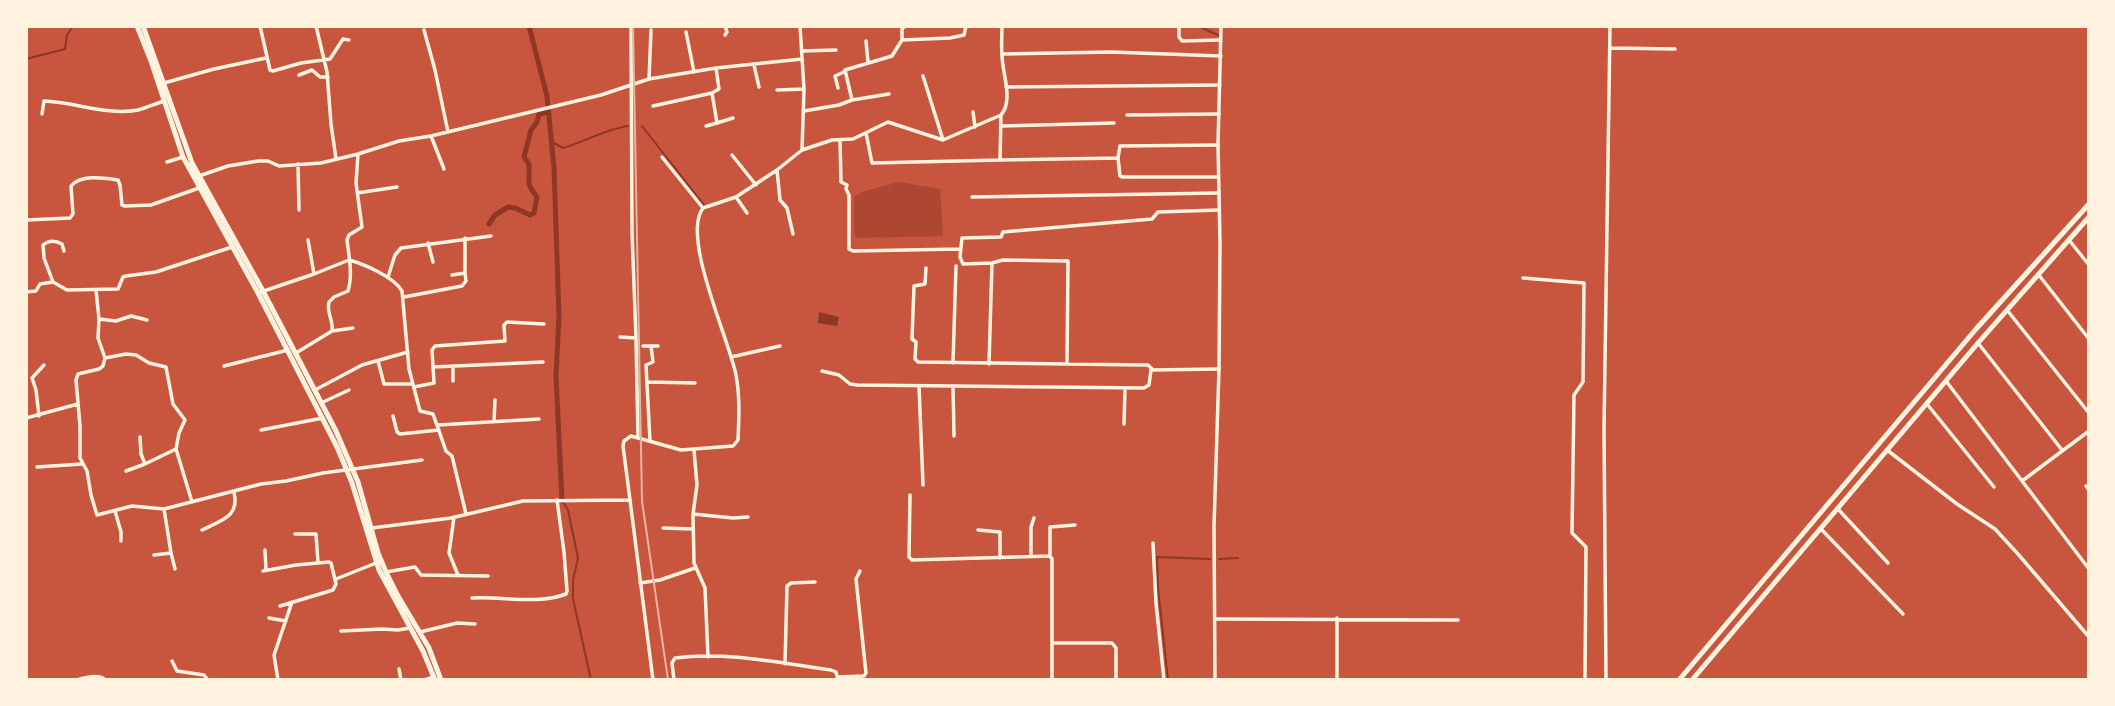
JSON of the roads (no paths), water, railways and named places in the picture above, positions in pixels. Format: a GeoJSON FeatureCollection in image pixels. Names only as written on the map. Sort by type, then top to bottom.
{"type":"FeatureCollection","features":[{"type":"Feature","properties":{"kind":"highway"},"geometry":{"type":"LineString","coordinates":[[137,26],[183,157],[234,246]]}},
{"type":"Feature","properties":{"kind":"highway"},"geometry":{"type":"LineString","coordinates":[[143,26],[199,188],[315,390],[372,528],[379,562],[429,648],[437,678]]}},
{"type":"Feature","properties":{"kind":"highway"},"geometry":{"type":"LineString","coordinates":[[1679,680],[1976,329],[2089,204]]}},
{"type":"Feature","properties":{"kind":"highway"},"geometry":{"type":"LineString","coordinates":[[1692,680],[1978,343],[2089,217]]}},
{"type":"Feature","properties":{"kind":"highway"},"geometry":{"type":"LineString","coordinates":[[261,292],[350,470],[379,562],[437,678]]}},
{"type":"Feature","properties":{"kind":"street"},"geometry":{"type":"LineString","coordinates":[[260,26],[266,58],[270,70],[273,71],[301,63],[324,61],[333,56],[343,40],[349,40]]}},
{"type":"Feature","properties":{"kind":"street"},"geometry":{"type":"LineString","coordinates":[[316,26],[328,77],[336,159]]}},
{"type":"Feature","properties":{"kind":"street"},"geometry":{"type":"LineString","coordinates":[[631,26],[632,232],[638,437]]}},
{"type":"Feature","properties":{"kind":"street"},"geometry":{"type":"LineString","coordinates":[[725,26],[725,35]]}},
{"type":"Feature","properties":{"kind":"street"},"geometry":{"type":"LineString","coordinates":[[800,26],[804,89],[802,150]]}},
{"type":"Feature","properties":{"kind":"street"},"geometry":{"type":"LineString","coordinates":[[838,88],[835,76],[868,62],[892,56],[902,40],[902,29],[905,26]]}},
{"type":"Feature","properties":{"kind":"street"},"geometry":{"type":"LineString","coordinates":[[902,40],[964,35],[966,26]]}},
{"type":"Feature","properties":{"kind":"street"},"geometry":{"type":"LineString","coordinates":[[653,680],[623,446],[627,438],[638,437],[681,450],[733,446],[738,440],[739,403],[735,372],[707,287],[697,219],[703,208],[736,197],[802,150],[832,140],[853,139],[888,122],[943,140],[1001,115],[1005,110],[1007,97],[1002,26]]}},
{"type":"Feature","properties":{"kind":"street"},"geometry":{"type":"LineString","coordinates":[[1179,26],[1179,37],[1182,41],[1220,40]]}},
{"type":"Feature","properties":{"kind":"street"},"geometry":{"type":"LineString","coordinates":[[1214,680],[1221,26]]}},
{"type":"Feature","properties":{"kind":"street"},"geometry":{"type":"LineString","coordinates":[[1606,680],[1604,430],[1610,26]]}},
{"type":"Feature","properties":{"kind":"street"},"geometry":{"type":"LineString","coordinates":[[424,30],[448,132]]}},
{"type":"Feature","properties":{"kind":"street"},"geometry":{"type":"LineString","coordinates":[[649,79],[651,30]]}},
{"type":"Feature","properties":{"kind":"street"},"geometry":{"type":"LineString","coordinates":[[687,32],[694,72]]}},
{"type":"Feature","properties":{"kind":"street"},"geometry":{"type":"LineString","coordinates":[[866,41],[868,62]]}},
{"type":"Feature","properties":{"kind":"street"},"geometry":{"type":"LineString","coordinates":[[1610,48],[1675,49]]}},
{"type":"Feature","properties":{"kind":"street"},"geometry":{"type":"LineString","coordinates":[[802,51],[836,50]]}},
{"type":"Feature","properties":{"kind":"street"},"geometry":{"type":"LineString","coordinates":[[1002,54],[1111,52],[1221,57]]}},
{"type":"Feature","properties":{"kind":"street"},"geometry":{"type":"LineString","coordinates":[[164,83],[266,58]]}},
{"type":"Feature","properties":{"kind":"street"},"geometry":{"type":"LineString","coordinates":[[196,177],[243,163],[264,160],[279,166],[321,163],[386,144],[556,106],[649,79],[716,68],[802,59]]}},
{"type":"Feature","properties":{"kind":"street"},"geometry":{"type":"LineString","coordinates":[[754,65],[759,87]]}},
{"type":"Feature","properties":{"kind":"street"},"geometry":{"type":"LineString","coordinates":[[840,66],[844,71],[852,100]]}},
{"type":"Feature","properties":{"kind":"street"},"geometry":{"type":"LineString","coordinates":[[653,106],[712,93],[719,89],[716,68]]}},
{"type":"Feature","properties":{"kind":"street"},"geometry":{"type":"LineString","coordinates":[[299,75],[312,71],[320,77],[328,77]]}},
{"type":"Feature","properties":{"kind":"street"},"geometry":{"type":"LineString","coordinates":[[923,76],[943,140]]}},
{"type":"Feature","properties":{"kind":"street"},"geometry":{"type":"LineString","coordinates":[[1006,87],[1220,85]]}},
{"type":"Feature","properties":{"kind":"street"},"geometry":{"type":"LineString","coordinates":[[777,90],[804,89]]}},
{"type":"Feature","properties":{"kind":"street"},"geometry":{"type":"LineString","coordinates":[[712,93],[717,123]]}},
{"type":"Feature","properties":{"kind":"street"},"geometry":{"type":"LineString","coordinates":[[804,111],[889,94]]}},
{"type":"Feature","properties":{"kind":"street"},"geometry":{"type":"LineString","coordinates":[[42,114],[44,101],[67,102],[114,111],[139,110],[164,101]]}},
{"type":"Feature","properties":{"kind":"street"},"geometry":{"type":"LineString","coordinates":[[973,112],[975,127]]}},
{"type":"Feature","properties":{"kind":"street"},"geometry":{"type":"LineString","coordinates":[[1127,116],[1219,114]]}},
{"type":"Feature","properties":{"kind":"street"},"geometry":{"type":"LineString","coordinates":[[1000,160],[1001,115]]}},
{"type":"Feature","properties":{"kind":"street"},"geometry":{"type":"LineString","coordinates":[[706,126],[733,118]]}},
{"type":"Feature","properties":{"kind":"street"},"geometry":{"type":"LineString","coordinates":[[1001,126],[1114,123]]}},
{"type":"Feature","properties":{"kind":"street"},"geometry":{"type":"LineString","coordinates":[[866,133],[872,163],[1118,158]]}},
{"type":"Feature","properties":{"kind":"street"},"geometry":{"type":"LineString","coordinates":[[431,136],[444,169]]}},
{"type":"Feature","properties":{"kind":"street"},"geometry":{"type":"LineString","coordinates":[[840,139],[841,181],[847,185],[849,195],[849,249],[961,249]]}},
{"type":"Feature","properties":{"kind":"street"},"geometry":{"type":"LineString","coordinates":[[1218,145],[1118,147],[1119,176],[1122,177],[1218,177]]}},
{"type":"Feature","properties":{"kind":"street"},"geometry":{"type":"LineString","coordinates":[[331,331],[333,328],[328,306],[331,299],[348,291],[351,275],[349,235],[362,227],[357,192],[358,154]]}},
{"type":"Feature","properties":{"kind":"street"},"geometry":{"type":"LineString","coordinates":[[732,155],[756,185]]}},
{"type":"Feature","properties":{"kind":"street"},"geometry":{"type":"LineString","coordinates":[[167,162],[183,157]]}},
{"type":"Feature","properties":{"kind":"street"},"geometry":{"type":"LineString","coordinates":[[662,157],[703,208]]}},
{"type":"Feature","properties":{"kind":"street"},"geometry":{"type":"LineString","coordinates":[[298,164],[299,210]]}},
{"type":"Feature","properties":{"kind":"street"},"geometry":{"type":"LineString","coordinates":[[777,170],[780,200],[787,208],[793,233]]}},
{"type":"Feature","properties":{"kind":"street"},"geometry":{"type":"LineString","coordinates":[[26,220],[70,218],[73,214],[71,186],[75,181],[84,179],[118,180],[122,205],[125,206],[151,205],[199,188]]}},
{"type":"Feature","properties":{"kind":"street"},"geometry":{"type":"LineString","coordinates":[[357,192],[397,187]]}},
{"type":"Feature","properties":{"kind":"street"},"geometry":{"type":"LineString","coordinates":[[972,197],[1219,193]]}},
{"type":"Feature","properties":{"kind":"street"},"geometry":{"type":"LineString","coordinates":[[736,197],[747,213]]}},
{"type":"Feature","properties":{"kind":"street"},"geometry":{"type":"LineString","coordinates":[[1068,364],[1068,261],[1003,260],[963,264],[960,257],[962,238],[1001,237],[1003,232],[1152,219],[1158,212],[1219,210]]}},
{"type":"Feature","properties":{"kind":"street"},"geometry":{"type":"LineString","coordinates":[[388,277],[395,255],[401,248],[491,236]]}},
{"type":"Feature","properties":{"kind":"street"},"geometry":{"type":"LineString","coordinates":[[404,297],[462,286],[466,281],[465,238]]}},
{"type":"Feature","properties":{"kind":"street"},"geometry":{"type":"LineString","coordinates":[[308,240],[314,274]]}},
{"type":"Feature","properties":{"kind":"street"},"geometry":{"type":"LineString","coordinates":[[2068,240],[2089,265]]}},
{"type":"Feature","properties":{"kind":"street"},"geometry":{"type":"LineString","coordinates":[[53,282],[44,258],[43,244],[58,241],[64,251]]}},
{"type":"Feature","properties":{"kind":"street"},"geometry":{"type":"LineString","coordinates":[[428,243],[433,262]]}},
{"type":"Feature","properties":{"kind":"street"},"geometry":{"type":"LineString","coordinates":[[26,292],[36,291],[40,284],[53,282],[67,290],[118,289],[123,277],[156,272],[234,246]]}},
{"type":"Feature","properties":{"kind":"street"},"geometry":{"type":"LineString","coordinates":[[261,292],[349,260],[361,263],[399,285],[404,297],[409,369],[420,411],[433,414],[446,451],[452,456],[466,514]]}},
{"type":"Feature","properties":{"kind":"street"},"geometry":{"type":"LineString","coordinates":[[989,364],[992,263]]}},
{"type":"Feature","properties":{"kind":"street"},"geometry":{"type":"LineString","coordinates":[[953,363],[956,266]]}},
{"type":"Feature","properties":{"kind":"street"},"geometry":{"type":"LineString","coordinates":[[926,268],[925,284],[914,286],[912,339],[916,342],[915,359],[918,362],[1149,365],[1153,370]]}},
{"type":"Feature","properties":{"kind":"street"},"geometry":{"type":"LineString","coordinates":[[452,275],[465,273]]}},
{"type":"Feature","properties":{"kind":"street"},"geometry":{"type":"LineString","coordinates":[[2038,274],[2089,339]]}},
{"type":"Feature","properties":{"kind":"street"},"geometry":{"type":"LineString","coordinates":[[1523,278],[1584,283],[1583,382],[1574,395],[1572,533],[1586,547],[1585,680]]}},
{"type":"Feature","properties":{"kind":"street"},"geometry":{"type":"LineString","coordinates":[[96,290],[98,338],[105,358],[103,366],[78,374],[76,380],[80,458],[87,471],[97,515],[132,506],[164,509],[261,484],[422,460]]}},
{"type":"Feature","properties":{"kind":"street"},"geometry":{"type":"LineString","coordinates":[[2007,310],[2089,413]]}},
{"type":"Feature","properties":{"kind":"street"},"geometry":{"type":"LineString","coordinates":[[99,319],[116,321],[131,316],[147,320]]}},
{"type":"Feature","properties":{"kind":"street"},"geometry":{"type":"LineString","coordinates":[[378,360],[384,384],[413,386],[434,383],[432,350],[435,346],[505,341],[504,325],[507,322],[544,324]]}},
{"type":"Feature","properties":{"kind":"street"},"geometry":{"type":"LineString","coordinates":[[296,353],[331,331],[353,328]]}},
{"type":"Feature","properties":{"kind":"street"},"geometry":{"type":"LineString","coordinates":[[620,337],[636,338]]}},
{"type":"Feature","properties":{"kind":"street"},"geometry":{"type":"LineString","coordinates":[[1978,343],[2062,450]]}},
{"type":"Feature","properties":{"kind":"street"},"geometry":{"type":"LineString","coordinates":[[643,346],[658,346]]}},
{"type":"Feature","properties":{"kind":"street"},"geometry":{"type":"LineString","coordinates":[[650,441],[646,365],[653,362],[651,346]]}},
{"type":"Feature","properties":{"kind":"street"},"geometry":{"type":"LineString","coordinates":[[731,357],[780,346]]}},
{"type":"Feature","properties":{"kind":"street"},"geometry":{"type":"LineString","coordinates":[[224,366],[288,350]]}},
{"type":"Feature","properties":{"kind":"street"},"geometry":{"type":"LineString","coordinates":[[315,390],[362,365],[408,352]]}},
{"type":"Feature","properties":{"kind":"street"},"geometry":{"type":"LineString","coordinates":[[105,358],[136,355],[149,363],[166,367],[173,404],[185,420],[176,449],[192,502]]}},
{"type":"Feature","properties":{"kind":"street"},"geometry":{"type":"LineString","coordinates":[[433,366],[543,362]]}},
{"type":"Feature","properties":{"kind":"street"},"geometry":{"type":"LineString","coordinates":[[39,416],[32,378],[44,365]]}},
{"type":"Feature","properties":{"kind":"street"},"geometry":{"type":"LineString","coordinates":[[453,366],[453,381]]}},
{"type":"Feature","properties":{"kind":"street"},"geometry":{"type":"LineString","coordinates":[[822,371],[839,375],[850,384],[1144,388],[1149,385],[1151,370],[1219,369]]}},
{"type":"Feature","properties":{"kind":"street"},"geometry":{"type":"LineString","coordinates":[[1946,381],[2089,569]]}},
{"type":"Feature","properties":{"kind":"street"},"geometry":{"type":"LineString","coordinates":[[647,382],[695,383]]}},
{"type":"Feature","properties":{"kind":"street"},"geometry":{"type":"LineString","coordinates":[[919,386],[923,485]]}},
{"type":"Feature","properties":{"kind":"street"},"geometry":{"type":"LineString","coordinates":[[953,386],[954,436]]}},
{"type":"Feature","properties":{"kind":"street"},"geometry":{"type":"LineString","coordinates":[[1124,424],[1125,388]]}},
{"type":"Feature","properties":{"kind":"street"},"geometry":{"type":"LineString","coordinates":[[321,403],[349,390]]}},
{"type":"Feature","properties":{"kind":"street"},"geometry":{"type":"LineString","coordinates":[[494,422],[495,400]]}},
{"type":"Feature","properties":{"kind":"street"},"geometry":{"type":"LineString","coordinates":[[26,418],[78,404]]}},
{"type":"Feature","properties":{"kind":"street"},"geometry":{"type":"LineString","coordinates":[[1927,404],[1994,487]]}},
{"type":"Feature","properties":{"kind":"street"},"geometry":{"type":"LineString","coordinates":[[393,416],[400,434],[439,427],[539,419]]}},
{"type":"Feature","properties":{"kind":"street"},"geometry":{"type":"LineString","coordinates":[[261,430],[323,418]]}},
{"type":"Feature","properties":{"kind":"street"},"geometry":{"type":"LineString","coordinates":[[2022,481],[2089,431]]}},
{"type":"Feature","properties":{"kind":"street"},"geometry":{"type":"LineString","coordinates":[[140,437],[141,454],[145,464]]}},
{"type":"Feature","properties":{"kind":"street"},"geometry":{"type":"LineString","coordinates":[[127,471],[176,449]]}},
{"type":"Feature","properties":{"kind":"street"},"geometry":{"type":"LineString","coordinates":[[694,450],[697,485],[693,514],[695,568],[705,588],[708,657]]}},
{"type":"Feature","properties":{"kind":"street"},"geometry":{"type":"LineString","coordinates":[[1887,450],[1957,504],[1995,529],[2089,637]]}},
{"type":"Feature","properties":{"kind":"street"},"geometry":{"type":"LineString","coordinates":[[37,467],[82,464]]}},
{"type":"Feature","properties":{"kind":"street"},"geometry":{"type":"LineString","coordinates":[[202,530],[225,518],[235,509],[234,492]]}},
{"type":"Feature","properties":{"kind":"street"},"geometry":{"type":"LineString","coordinates":[[910,495],[909,557],[912,560],[1050,556]]}},
{"type":"Feature","properties":{"kind":"street"},"geometry":{"type":"LineString","coordinates":[[472,598],[507,597],[517,601],[566,594],[565,552],[558,500]]}},
{"type":"Feature","properties":{"kind":"street"},"geometry":{"type":"LineString","coordinates":[[372,528],[454,517],[509,503],[629,500]]}},
{"type":"Feature","properties":{"kind":"street"},"geometry":{"type":"LineString","coordinates":[[1838,508],[1888,564]]}},
{"type":"Feature","properties":{"kind":"street"},"geometry":{"type":"LineString","coordinates":[[164,509],[175,569]]}},
{"type":"Feature","properties":{"kind":"street"},"geometry":{"type":"LineString","coordinates":[[115,511],[121,541]]}},
{"type":"Feature","properties":{"kind":"street"},"geometry":{"type":"LineString","coordinates":[[693,514],[748,517]]}},
{"type":"Feature","properties":{"kind":"street"},"geometry":{"type":"LineString","coordinates":[[454,517],[449,553],[458,575]]}},
{"type":"Feature","properties":{"kind":"street"},"geometry":{"type":"LineString","coordinates":[[1031,557],[1031,527],[1034,518]]}},
{"type":"Feature","properties":{"kind":"street"},"geometry":{"type":"LineString","coordinates":[[1052,680],[1050,527],[1075,525]]}},
{"type":"Feature","properties":{"kind":"street"},"geometry":{"type":"LineString","coordinates":[[663,528],[693,529]]}},
{"type":"Feature","properties":{"kind":"street"},"geometry":{"type":"LineString","coordinates":[[1820,528],[1903,614]]}},
{"type":"Feature","properties":{"kind":"street"},"geometry":{"type":"LineString","coordinates":[[978,530],[999,531],[1000,558]]}},
{"type":"Feature","properties":{"kind":"street"},"geometry":{"type":"LineString","coordinates":[[295,534],[316,534],[318,562]]}},
{"type":"Feature","properties":{"kind":"street"},"geometry":{"type":"LineString","coordinates":[[1153,543],[1164,680]]}},
{"type":"Feature","properties":{"kind":"street"},"geometry":{"type":"LineString","coordinates":[[265,550],[264,570],[331,562],[336,579],[336,586],[330,592],[280,606]]}},
{"type":"Feature","properties":{"kind":"street"},"geometry":{"type":"LineString","coordinates":[[154,555],[171,553]]}},
{"type":"Feature","properties":{"kind":"street"},"geometry":{"type":"LineString","coordinates":[[336,579],[379,562]]}},
{"type":"Feature","properties":{"kind":"street"},"geometry":{"type":"LineString","coordinates":[[386,572],[411,566],[421,575],[488,576]]}},
{"type":"Feature","properties":{"kind":"street"},"geometry":{"type":"LineString","coordinates":[[640,583],[660,580],[695,568]]}},
{"type":"Feature","properties":{"kind":"street"},"geometry":{"type":"LineString","coordinates":[[674,680],[672,663],[675,658],[708,657],[831,670],[836,672],[838,678],[864,676],[866,673],[856,579],[860,571]]}},
{"type":"Feature","properties":{"kind":"street"},"geometry":{"type":"LineString","coordinates":[[785,664],[787,586],[790,583],[815,582]]}},
{"type":"Feature","properties":{"kind":"street"},"geometry":{"type":"LineString","coordinates":[[278,680],[274,655],[292,602]]}},
{"type":"Feature","properties":{"kind":"street"},"geometry":{"type":"LineString","coordinates":[[269,618],[286,621]]}},
{"type":"Feature","properties":{"kind":"street"},"geometry":{"type":"LineString","coordinates":[[1337,618],[1338,680]]}},
{"type":"Feature","properties":{"kind":"street"},"geometry":{"type":"LineString","coordinates":[[1215,619],[1458,620]]}},
{"type":"Feature","properties":{"kind":"street"},"geometry":{"type":"LineString","coordinates":[[420,632],[457,623],[475,624]]}},
{"type":"Feature","properties":{"kind":"street"},"geometry":{"type":"LineString","coordinates":[[341,631],[410,628]]}},
{"type":"Feature","properties":{"kind":"street"},"geometry":{"type":"LineString","coordinates":[[1052,643],[1112,643],[1116,648],[1116,680]]}},
{"type":"Feature","properties":{"kind":"street"},"geometry":{"type":"LineString","coordinates":[[172,660],[177,671],[204,675],[208,680]]}},
{"type":"Feature","properties":{"kind":"street"},"geometry":{"type":"LineString","coordinates":[[399,669],[401,680]]}},
{"type":"Feature","properties":{"kind":"street"},"geometry":{"type":"LineString","coordinates":[[77,680],[103,677],[106,680]]}},
{"type":"Feature","properties":{"kind":"street"},"geometry":{"type":"LineString","coordinates":[[424,680],[437,678]]}},
{"type":"Feature","properties":{"kind":"waterway"},"geometry":{"type":"LineString","coordinates":[[26,59],[65,49],[67,35],[73,26]]}},
{"type":"Feature","properties":{"kind":"waterway"},"geometry":{"type":"LineString","coordinates":[[529,26],[547,96],[554,168],[559,316],[556,376],[562,501]]}},
{"type":"Feature","properties":{"kind":"waterway"},"geometry":{"type":"LineString","coordinates":[[1198,26],[1218,35]]}},
{"type":"Feature","properties":{"kind":"waterway"},"geometry":{"type":"LineString","coordinates":[[489,224],[495,215],[508,207],[530,215],[534,213],[537,197],[529,185],[529,164],[524,157],[531,130],[539,114],[548,112]]}},
{"type":"Feature","properties":{"kind":"waterway"},"geometry":{"type":"LineString","coordinates":[[552,142],[563,148],[628,126]]}},
{"type":"Feature","properties":{"kind":"waterway"},"geometry":{"type":"LineString","coordinates":[[642,126],[704,205]]}},
{"type":"Feature","properties":{"kind":"waterway"},"geometry":{"type":"LineString","coordinates":[[563,502],[568,510],[578,558],[573,580],[573,599],[591,680]]}},
{"type":"Feature","properties":{"kind":"waterway"},"geometry":{"type":"LineString","coordinates":[[1168,680],[1157,557],[1210,559]]}},
{"type":"Feature","properties":{"kind":"waterway"},"geometry":{"type":"LineString","coordinates":[[1219,559],[1238,558]]}},
{"type":"Feature","properties":{"kind":"railway"},"geometry":{"type":"LineString","coordinates":[[633,26],[642,501],[668,680]]}}]}
